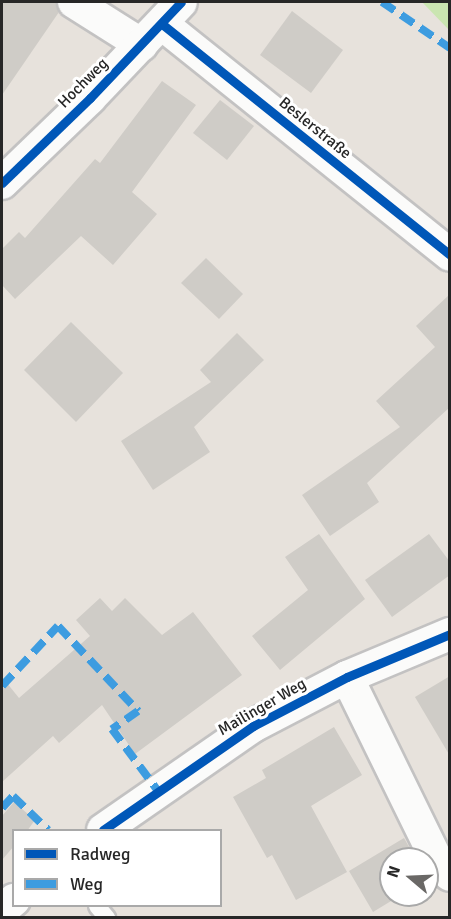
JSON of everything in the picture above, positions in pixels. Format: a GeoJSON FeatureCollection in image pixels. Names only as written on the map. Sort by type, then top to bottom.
{"type":"FeatureCollection","features":[{"type":"Feature","properties":{"kind":"street","name":"Beslerstraße"},"geometry":{"type":"LineString","coordinates":[[74,2],[162,24],[450,255]]}},
{"type":"Feature","properties":{"kind":"street","name":"Hochweg"},"geometry":{"type":"LineString","coordinates":[[2,183],[162,24]]}},
{"type":"Feature","properties":{"kind":"street","name":"Mailinger Weg"},"geometry":{"type":"LineString","coordinates":[[106,829],[253,726],[347,677],[450,634]]}},
{"type":"Feature","properties":{"kind":"street"},"geometry":{"type":"LineString","coordinates":[[347,677],[436,859],[450,875]]}},
{"type":"Feature","properties":{"kind":"green space"},"geometry":{"type":"Polygon","coordinates":[[[422,2],[449,2],[449,30],[422,2]]]}},
{"type":"Feature","properties":{"kind":"building"},"geometry":{"type":"Polygon","coordinates":[[[2,2],[56,2],[59,12],[2,95],[2,2]]]}},
{"type":"Feature","properties":{"kind":"building"},"geometry":{"type":"Polygon","coordinates":[[[292,11],[343,50],[311,93],[260,55],[292,11]]]}},
{"type":"Feature","properties":{"kind":"building"},"geometry":{"type":"Polygon","coordinates":[[[162,81],[196,105],[132,192],[157,214],[113,265],[81,236],[15,299],[2,285],[2,249],[19,232],[25,238],[95,159],[100,163],[162,81]]]}},
{"type":"Feature","properties":{"kind":"building"},"geometry":{"type":"Polygon","coordinates":[[[220,100],[254,126],[227,160],[193,133],[220,100]]]}},
{"type":"Feature","properties":{"kind":"building"},"geometry":{"type":"Polygon","coordinates":[[[206,258],[243,294],[219,319],[181,283],[206,258]]]}},
{"type":"Feature","properties":{"kind":"building"},"geometry":{"type":"Polygon","coordinates":[[[450,294],[450,407],[367,483],[379,502],[330,536],[302,495],[400,427],[376,401],[435,347],[416,326],[450,294]]]}},
{"type":"Feature","properties":{"kind":"building"},"geometry":{"type":"Polygon","coordinates":[[[71,322],[123,373],[76,422],[24,370],[71,322]]]}},
{"type":"Feature","properties":{"kind":"building"},"geometry":{"type":"Polygon","coordinates":[[[237,333],[264,360],[194,427],[210,452],[153,490],[121,441],[211,382],[200,370],[237,333]]]}},
{"type":"Feature","properties":{"kind":"building"},"geometry":{"type":"Polygon","coordinates":[[[319,534],[365,599],[280,670],[252,636],[308,590],[285,557],[319,534]]]}},
{"type":"Feature","properties":{"kind":"building"},"geometry":{"type":"Polygon","coordinates":[[[429,534],[450,562],[450,575],[392,617],[365,580],[429,534]]]}},
{"type":"Feature","properties":{"kind":"building"},"geometry":{"type":"Polygon","coordinates":[[[100,598],[112,611],[125,598],[162,635],[193,612],[242,675],[135,754],[102,705],[59,743],[53,736],[2,782],[2,677],[19,698],[90,636],[76,620],[100,598]]]}},
{"type":"Feature","properties":{"kind":"building"},"geometry":{"type":"Polygon","coordinates":[[[450,676],[450,756],[415,697],[450,676]]]}},
{"type":"Feature","properties":{"kind":"building"},"geometry":{"type":"Polygon","coordinates":[[[334,727],[362,775],[311,806],[347,872],[296,900],[272,855],[267,858],[233,797],[266,778],[262,770],[334,727]]]}},
{"type":"Feature","properties":{"kind":"building"},"geometry":{"type":"Polygon","coordinates":[[[14,802],[35,820],[28,829],[12,829],[12,848],[2,860],[2,816],[14,802]]]}},
{"type":"Feature","properties":{"kind":"building"},"geometry":{"type":"Polygon","coordinates":[[[404,838],[409,847],[389,847],[404,838]]]}},
{"type":"Feature","properties":{"kind":"building"},"geometry":{"type":"Polygon","coordinates":[[[379,853],[379,907],[381,907],[373,912],[349,871],[379,853]]]}},
{"type":"Feature","properties":{"kind":"marked path"},"geometry":{"type":"LineString","coordinates":[[382,2],[450,48]]}},
{"type":"Feature","properties":{"kind":"marked path"},"geometry":{"type":"LineString","coordinates":[[2,686],[58,626],[138,711],[112,729],[158,791]]}},
{"type":"Feature","properties":{"kind":"marked path"},"geometry":{"type":"LineString","coordinates":[[2,808],[13,796],[47,829]]}},
{"type":"Feature","properties":{"kind":"cycle path"},"geometry":{"type":"LineString","coordinates":[[2,183],[90,98],[181,2]]}},
{"type":"Feature","properties":{"kind":"cycle path"},"geometry":{"type":"LineString","coordinates":[[162,24],[450,255]]}},
{"type":"Feature","properties":{"kind":"cycle path"},"geometry":{"type":"LineString","coordinates":[[104,829],[253,726],[347,677],[450,634]]}}]}
